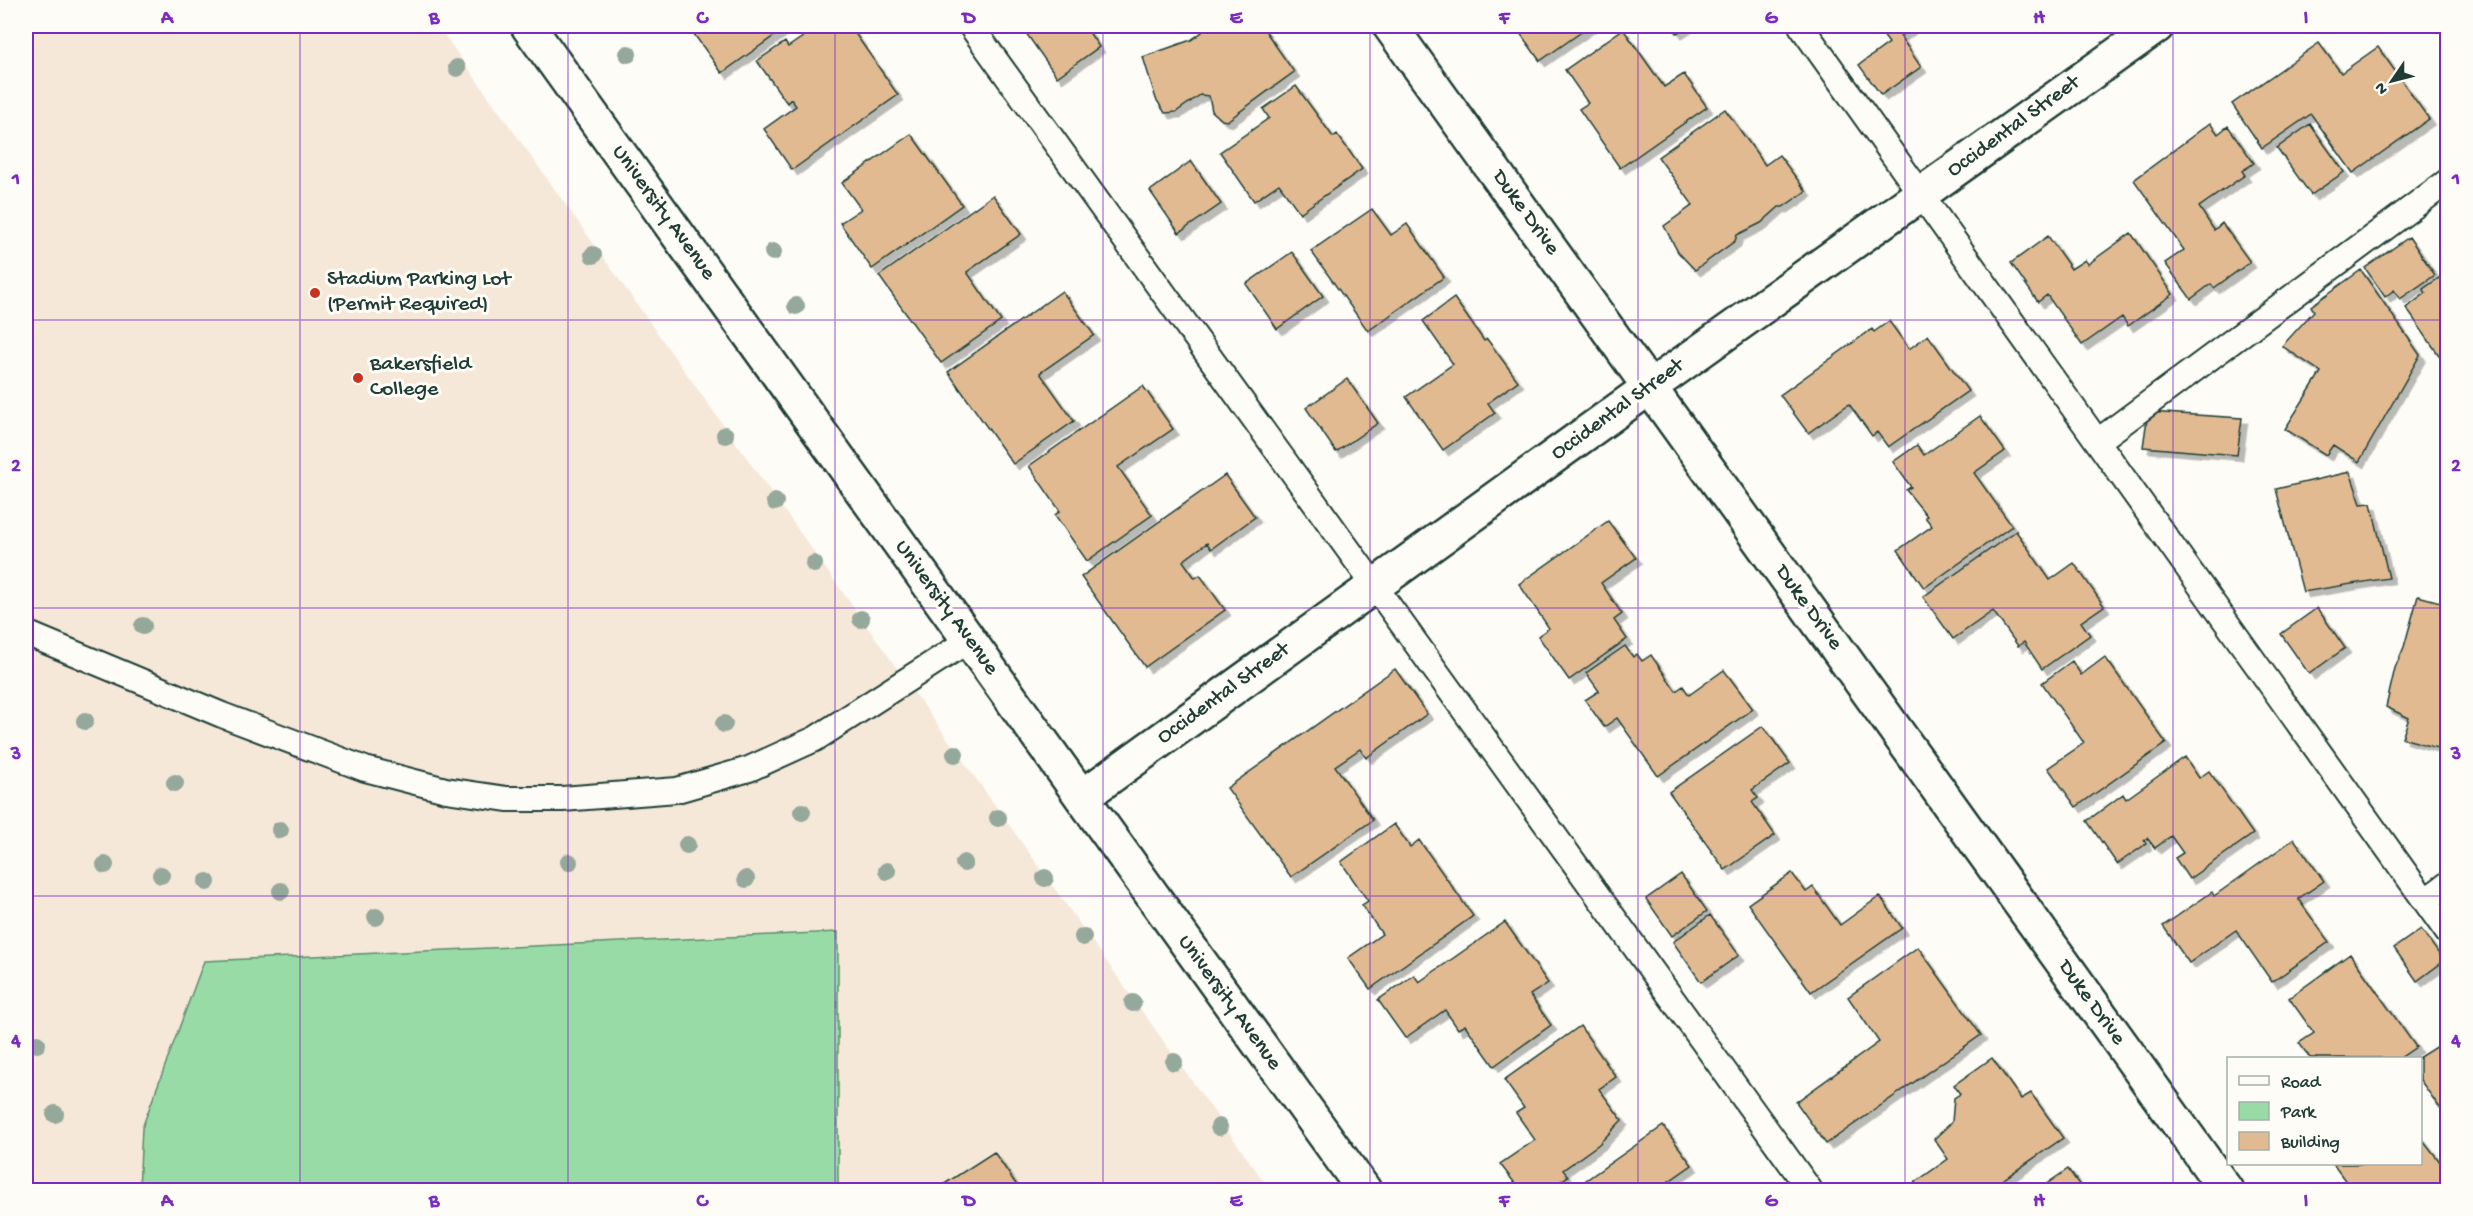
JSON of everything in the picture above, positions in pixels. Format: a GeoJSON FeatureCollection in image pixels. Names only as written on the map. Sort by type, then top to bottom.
{"type":"FeatureCollection","features":[{"type":"Feature","properties":{"kind":"street","name":"University Avenue"},"geometry":{"type":"LineString","coordinates":[[528,26],[1364,1191]]}},
{"type":"Feature","properties":{"kind":"street","name":"Duke Drive"},"geometry":{"type":"LineString","coordinates":[[1390,26],[2226,1191]]}},
{"type":"Feature","properties":{"kind":"street","name":"Occidental Street"},"geometry":{"type":"LineString","coordinates":[[1082,797],[1650,387],[2157,26]]}},
{"type":"Feature","properties":{"kind":"lane"},"geometry":{"type":"LineString","coordinates":[[971,26],[1810,1191]]}},
{"type":"Feature","properties":{"kind":"lane"},"geometry":{"type":"LineString","coordinates":[[1801,26],[2448,933]]}},
{"type":"Feature","properties":{"kind":"lane"},"geometry":{"type":"LineString","coordinates":[[2098,441],[2448,181]]}},
{"type":"Feature","properties":{"kind":"lane"},"geometry":{"type":"LineString","coordinates":[[26,633],[222,715],[365,769],[446,790],[507,799],[562,799],[677,789],[749,769],[815,739],[969,640]]}},
{"type":"Feature","properties":{"kind":"lane"},"geometry":{"type":"LineString","coordinates":[[2425,901],[2448,884]]}},
{"type":"Feature","properties":{"kind":"shaded area","name":"Bakersfield College"},"geometry":{"type":"Polygon","coordinates":[[[26,26],[438,26],[1270,1190],[26,1190],[26,26]]]}},
{"type":"Feature","properties":{"kind":"green space"},"geometry":{"type":"Polygon","coordinates":[[[838,932],[838,1190],[139,1190],[142,1128],[204,961],[838,932]]]}},
{"type":"Feature","properties":{"kind":"building"},"geometry":{"type":"Polygon","coordinates":[[[688,26],[788,26],[722,73],[688,26]]]}},
{"type":"Feature","properties":{"kind":"building"},"geometry":{"type":"Polygon","coordinates":[[[819,26],[850,26],[898,95],[792,170],[764,129],[796,106],[791,99],[787,103],[757,61],[785,42],[788,47],[819,26]]]}},
{"type":"Feature","properties":{"kind":"building"},"geometry":{"type":"Polygon","coordinates":[[[1037,26],[1085,26],[1099,47],[1057,77],[1026,33],[1037,26]]]}},
{"type":"Feature","properties":{"kind":"building"},"geometry":{"type":"Polygon","coordinates":[[[1198,26],[1262,26],[1294,72],[1227,121],[1222,120],[1212,111],[1209,96],[1200,95],[1176,112],[1165,113],[1156,99],[1143,57],[1191,40],[1202,32],[1198,26]]]}},
{"type":"Feature","properties":{"kind":"building"},"geometry":{"type":"Polygon","coordinates":[[[1515,26],[1590,26],[1540,61],[1515,26]]]}},
{"type":"Feature","properties":{"kind":"building"},"geometry":{"type":"Polygon","coordinates":[[[1672,26],[1688,26],[1677,33],[1672,26]]]}},
{"type":"Feature","properties":{"kind":"building"},"geometry":{"type":"Polygon","coordinates":[[[1876,26],[1913,26],[1900,36],[1921,67],[1881,95],[1859,65],[1889,43],[1876,26]]]}},
{"type":"Feature","properties":{"kind":"building"},"geometry":{"type":"Polygon","coordinates":[[[1623,29],[1664,87],[1684,74],[1707,107],[1620,168],[1579,109],[1588,103],[1565,70],[1623,29]]]}},
{"type":"Feature","properties":{"kind":"building"},"geometry":{"type":"Polygon","coordinates":[[[2319,43],[2341,73],[2378,47],[2429,119],[2353,173],[2311,114],[2262,148],[2232,104],[2319,43]]]}},
{"type":"Feature","properties":{"kind":"building"},"geometry":{"type":"Polygon","coordinates":[[[1296,86],[1333,137],[1337,134],[1362,169],[1300,213],[1279,184],[1254,201],[1220,152],[1269,118],[1263,109],[1296,86]]]}},
{"type":"Feature","properties":{"kind":"building"},"geometry":{"type":"Polygon","coordinates":[[[1725,109],[1765,165],[1779,155],[1806,191],[1783,207],[1779,207],[1761,223],[1737,235],[1735,241],[1695,270],[1678,252],[1664,226],[1693,205],[1658,157],[1725,109]]]}},
{"type":"Feature","properties":{"kind":"building"},"geometry":{"type":"Polygon","coordinates":[[[2210,123],[2218,134],[2228,126],[2254,163],[2242,171],[2245,175],[2199,207],[2214,230],[2222,223],[2250,262],[2214,288],[2211,284],[2191,299],[2165,263],[2184,250],[2134,180],[2210,123]]]}},
{"type":"Feature","properties":{"kind":"building"},"geometry":{"type":"Polygon","coordinates":[[[2310,124],[2344,172],[2311,195],[2277,148],[2310,124]]]}},
{"type":"Feature","properties":{"kind":"building"},"geometry":{"type":"Polygon","coordinates":[[[911,134],[962,205],[872,269],[840,223],[861,209],[842,183],[911,134]]]}},
{"type":"Feature","properties":{"kind":"building"},"geometry":{"type":"Polygon","coordinates":[[[1191,161],[1221,204],[1179,233],[1150,191],[1191,161]]]}},
{"type":"Feature","properties":{"kind":"building"},"geometry":{"type":"Polygon","coordinates":[[[993,195],[1021,234],[967,272],[1001,321],[941,363],[879,276],[993,195]]]}},
{"type":"Feature","properties":{"kind":"building"},"geometry":{"type":"Polygon","coordinates":[[[1372,209],[1391,235],[1407,224],[1444,277],[1368,331],[1311,251],[1372,209]]]}},
{"type":"Feature","properties":{"kind":"building"},"geometry":{"type":"Polygon","coordinates":[[[2131,233],[2173,294],[2128,326],[2122,317],[2082,345],[2047,295],[2038,302],[2011,263],[2048,236],[2071,269],[2085,260],[2088,264],[2131,233]]]}},
{"type":"Feature","properties":{"kind":"building"},"geometry":{"type":"Polygon","coordinates":[[[2409,237],[2435,275],[2400,299],[2394,290],[2385,297],[2365,268],[2409,237]]]}},
{"type":"Feature","properties":{"kind":"building"},"geometry":{"type":"Polygon","coordinates":[[[1292,252],[1323,296],[1277,329],[1246,284],[1292,252]]]}},
{"type":"Feature","properties":{"kind":"building"},"geometry":{"type":"Polygon","coordinates":[[[2361,270],[2420,355],[2359,462],[2333,445],[2326,455],[2285,429],[2321,372],[2282,346],[2314,311],[2311,306],[2361,270]]]}},
{"type":"Feature","properties":{"kind":"building"},"geometry":{"type":"Polygon","coordinates":[[[2448,272],[2448,368],[2406,308],[2426,293],[2423,289],[2448,272]]]}},
{"type":"Feature","properties":{"kind":"building"},"geometry":{"type":"Polygon","coordinates":[[[1062,291],[1094,335],[1040,373],[1074,421],[1013,464],[948,372],[1062,291]]]}},
{"type":"Feature","properties":{"kind":"building"},"geometry":{"type":"Polygon","coordinates":[[[1454,298],[1484,341],[1487,339],[1518,381],[1488,403],[1495,413],[1443,450],[1406,397],[1453,364],[1423,321],[1454,298]]]}},
{"type":"Feature","properties":{"kind":"building"},"geometry":{"type":"Polygon","coordinates":[[[1889,321],[1909,349],[1928,335],[1968,391],[1888,447],[1877,432],[1872,436],[1849,404],[1808,433],[1780,395],[1872,329],[1874,332],[1889,321]]]}},
{"type":"Feature","properties":{"kind":"building"},"geometry":{"type":"Polygon","coordinates":[[[1347,379],[1378,423],[1336,452],[1306,408],[1347,379]]]}},
{"type":"Feature","properties":{"kind":"building"},"geometry":{"type":"Polygon","coordinates":[[[1143,386],[1173,429],[1118,467],[1152,515],[1087,561],[1055,515],[1060,511],[1029,466],[1143,386]]]}},
{"type":"Feature","properties":{"kind":"building"},"geometry":{"type":"Polygon","coordinates":[[[2148,412],[2242,418],[2237,455],[2143,447],[2148,412]]]}},
{"type":"Feature","properties":{"kind":"building"},"geometry":{"type":"Polygon","coordinates":[[[1980,416],[2005,451],[1974,473],[2012,526],[1924,588],[1898,550],[1932,526],[1925,517],[1927,516],[1906,490],[1911,487],[1893,462],[1917,445],[1924,455],[1980,416]]]}},
{"type":"Feature","properties":{"kind":"building"},"geometry":{"type":"Polygon","coordinates":[[[2350,472],[2361,504],[2371,503],[2389,578],[2303,592],[2276,489],[2350,472]]]}},
{"type":"Feature","properties":{"kind":"building"},"geometry":{"type":"Polygon","coordinates":[[[1225,475],[1255,517],[1211,549],[1207,543],[1183,561],[1195,578],[1200,575],[1225,610],[1145,667],[1081,577],[1225,475]]]}},
{"type":"Feature","properties":{"kind":"building"},"geometry":{"type":"Polygon","coordinates":[[[1608,521],[1636,558],[1601,583],[1622,614],[1614,620],[1627,639],[1569,680],[1538,636],[1549,628],[1519,584],[1608,521]]]}},
{"type":"Feature","properties":{"kind":"building"},"geometry":{"type":"Polygon","coordinates":[[[2016,531],[2050,580],[2074,563],[2104,606],[2081,622],[2090,635],[2042,669],[2024,642],[2018,646],[1993,611],[1953,639],[1923,597],[2016,531]]]}},
{"type":"Feature","properties":{"kind":"building"},"geometry":{"type":"Polygon","coordinates":[[[2418,596],[2448,604],[2448,751],[2402,738],[2409,718],[2386,707],[2395,668],[2404,647],[2418,596]]]}},
{"type":"Feature","properties":{"kind":"building"},"geometry":{"type":"Polygon","coordinates":[[[2317,608],[2345,648],[2309,674],[2281,634],[2317,608]]]}},
{"type":"Feature","properties":{"kind":"building"},"geometry":{"type":"Polygon","coordinates":[[[1625,646],[1633,657],[1637,654],[1642,661],[1651,655],[1676,691],[1683,686],[1689,695],[1724,670],[1753,709],[1658,776],[1617,718],[1604,727],[1585,700],[1599,691],[1586,673],[1625,646]]]}},
{"type":"Feature","properties":{"kind":"building"},"geometry":{"type":"Polygon","coordinates":[[[2105,657],[2166,743],[2076,807],[2048,768],[2084,743],[2042,683],[2072,661],[2081,675],[2105,657]]]}},
{"type":"Feature","properties":{"kind":"building"},"geometry":{"type":"Polygon","coordinates":[[[1395,669],[1427,714],[1366,758],[1360,749],[1335,766],[1373,820],[1291,877],[1227,788],[1395,669]]]}},
{"type":"Feature","properties":{"kind":"building"},"geometry":{"type":"Polygon","coordinates":[[[1763,726],[1790,763],[1752,790],[1758,798],[1752,802],[1775,835],[1725,870],[1669,792],[1763,726]]]}},
{"type":"Feature","properties":{"kind":"building"},"geometry":{"type":"Polygon","coordinates":[[[2185,757],[2199,778],[2209,771],[2253,834],[2189,879],[2175,858],[2183,853],[2171,836],[2155,848],[2147,838],[2144,840],[2146,844],[2117,864],[2087,821],[2123,794],[2126,799],[2185,757]]]}},
{"type":"Feature","properties":{"kind":"building"},"geometry":{"type":"Polygon","coordinates":[[[1394,824],[1410,847],[1419,840],[1473,916],[1370,989],[1348,958],[1382,934],[1362,905],[1368,901],[1341,862],[1394,824]]]}},
{"type":"Feature","properties":{"kind":"building"},"geometry":{"type":"Polygon","coordinates":[[[2294,839],[2324,881],[2298,899],[2329,942],[2272,982],[2236,930],[2189,963],[2163,926],[2212,892],[2214,896],[2294,839]]]}},
{"type":"Feature","properties":{"kind":"building"},"geometry":{"type":"Polygon","coordinates":[[[1792,873],[1806,892],[1813,887],[1840,925],[1880,896],[1902,928],[1811,992],[1748,904],[1792,873]]]}},
{"type":"Feature","properties":{"kind":"building"},"geometry":{"type":"Polygon","coordinates":[[[1681,874],[1707,911],[1672,936],[1646,899],[1681,874]]]}},
{"type":"Feature","properties":{"kind":"building"},"geometry":{"type":"Polygon","coordinates":[[[1710,915],[1739,955],[1701,982],[1673,942],[1710,915]]]}},
{"type":"Feature","properties":{"kind":"building"},"geometry":{"type":"Polygon","coordinates":[[[1505,922],[1548,983],[1530,995],[1551,1025],[1494,1066],[1465,1025],[1458,1029],[1445,1010],[1405,1038],[1378,1000],[1414,975],[1419,982],[1505,922]]]}},
{"type":"Feature","properties":{"kind":"building"},"geometry":{"type":"Polygon","coordinates":[[[2421,929],[2444,961],[2417,981],[2394,948],[2421,929]]]}},
{"type":"Feature","properties":{"kind":"building"},"geometry":{"type":"Polygon","coordinates":[[[1918,947],[1981,1035],[1826,1144],[1796,1102],[1879,1042],[1848,997],[1918,947]]]}},
{"type":"Feature","properties":{"kind":"building"},"geometry":{"type":"Polygon","coordinates":[[[2350,954],[2416,1047],[2401,1057],[2309,1057],[2299,1043],[2314,1033],[2289,998],[2350,954]]]}},
{"type":"Feature","properties":{"kind":"building"},"geometry":{"type":"Polygon","coordinates":[[[1580,1026],[1616,1077],[1599,1089],[1622,1120],[1599,1144],[1563,1170],[1568,1176],[1548,1190],[1520,1190],[1500,1164],[1535,1140],[1516,1113],[1524,1108],[1504,1080],[1580,1026]]]}},
{"type":"Feature","properties":{"kind":"building"},"geometry":{"type":"Polygon","coordinates":[[[2448,1039],[2448,1103],[2440,1108],[2422,1083],[2422,1057],[2420,1057],[2448,1039]]]}},
{"type":"Feature","properties":{"kind":"building"},"geometry":{"type":"Polygon","coordinates":[[[1992,1058],[2021,1099],[2031,1093],[2063,1138],[1988,1190],[1896,1190],[1904,1185],[1907,1188],[1948,1159],[1934,1139],[1952,1122],[1954,1098],[1960,1094],[1954,1085],[1992,1058]]]}},
{"type":"Feature","properties":{"kind":"building"},"geometry":{"type":"Polygon","coordinates":[[[1663,1126],[1692,1165],[1668,1182],[1674,1190],[1572,1190],[1663,1126]]]}},
{"type":"Feature","properties":{"kind":"building"},"geometry":{"type":"Polygon","coordinates":[[[2422,1139],[2448,1172],[2448,1190],[2352,1190],[2334,1165],[2422,1165],[2422,1139]]]}},
{"type":"Feature","properties":{"kind":"building"},"geometry":{"type":"Polygon","coordinates":[[[994,1152],[1020,1190],[935,1190],[994,1152]]]}},
{"type":"Feature","properties":{"kind":"building"},"geometry":{"type":"Polygon","coordinates":[[[2068,1169],[2083,1190],[2040,1190],[2045,1185],[2068,1169]]]}},
{"type":"Feature","properties":{"kind":"place","name":"Stadium Parking Lot (Permit Required)"},"geometry":{"type":"Point","coordinates":[315,293]}},
{"type":"Feature","properties":{"kind":"place","name":"Bakersfield College"},"geometry":{"type":"Point","coordinates":[358,378]}}]}
